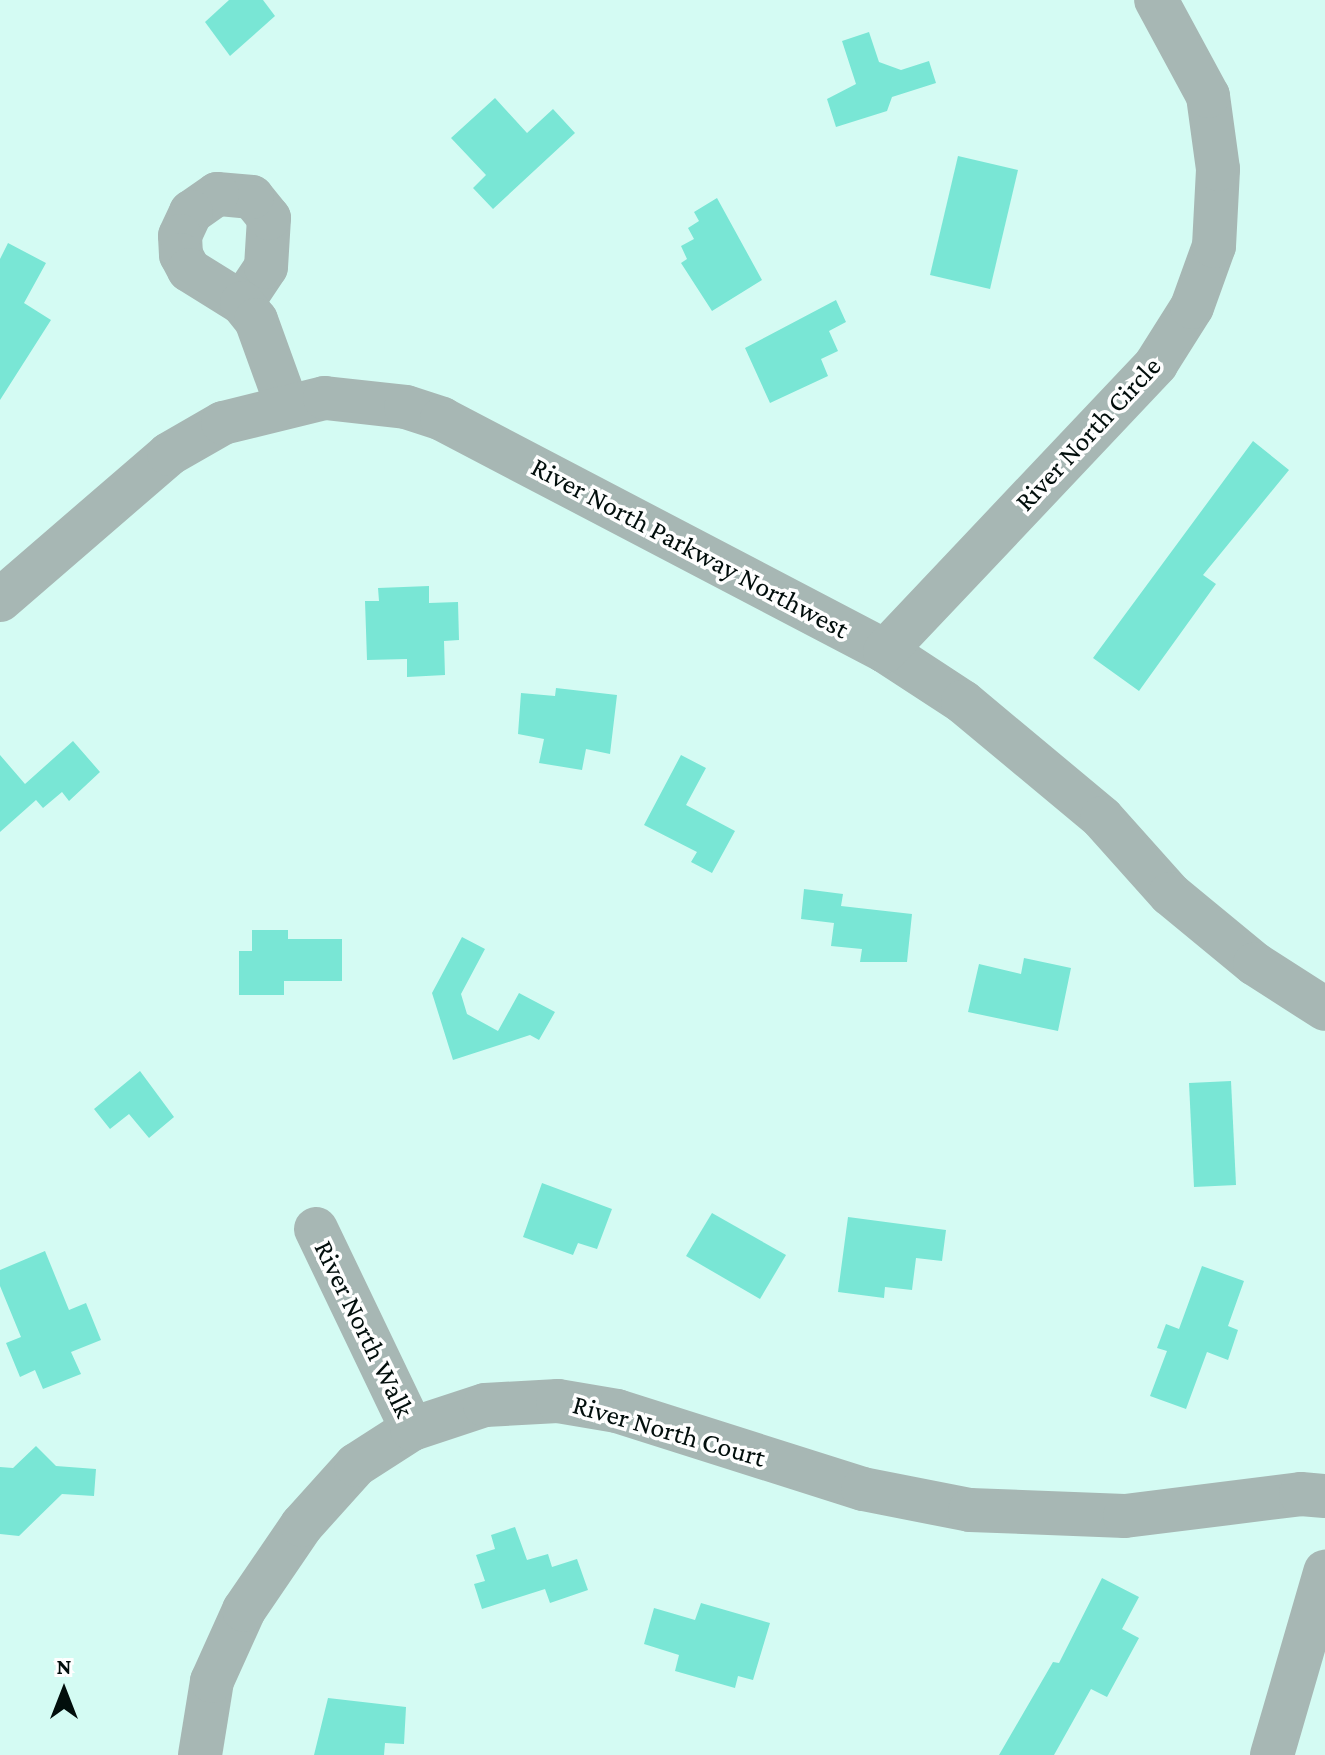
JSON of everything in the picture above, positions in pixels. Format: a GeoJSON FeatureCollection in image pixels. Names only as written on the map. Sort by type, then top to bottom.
{"type":"FeatureCollection","features":[{"type":"Feature","properties":{"kind":"street","name":"River North Circle"},"geometry":{"type":"LineString","coordinates":[[885,651],[1156,364],[1192,307],[1214,246],[1218,169],[1208,96],[1156,0]]}},
{"type":"Feature","properties":{"kind":"street"},"geometry":{"type":"LineString","coordinates":[[242,303],[256,320],[286,403]]}},
{"type":"Feature","properties":{"kind":"street","name":"River North Parkway Northwest"},"geometry":{"type":"LineString","coordinates":[[0,600],[169,454],[223,423],[286,403],[364,399],[442,419],[885,651],[1038,760],[1170,894],[1255,964],[1325,1009]]}},
{"type":"Feature","properties":{"kind":"street","name":"River North Walk"},"geometry":{"type":"LineString","coordinates":[[316,1229],[412,1429]]}},
{"type":"Feature","properties":{"kind":"street","name":"River North Court"},"geometry":{"type":"LineString","coordinates":[[200,1755],[212,1681],[244,1610],[302,1525],[356,1465],[412,1429],[485,1405],[558,1401],[617,1411],[863,1489],[1049,1517],[1125,1516],[1301,1494],[1325,1496]]}},
{"type":"Feature","properties":{"kind":"street"},"geometry":{"type":"LineString","coordinates":[[1272,1755],[1325,1572]]}},
{"type":"Feature","properties":{"kind":"building"},"geometry":{"type":"Polygon","coordinates":[[[229,0],[263,0],[275,16],[230,56],[205,22],[229,0]]]}},
{"type":"Feature","properties":{"kind":"building"},"geometry":{"type":"Polygon","coordinates":[[[869,32],[879,62],[901,70],[929,61],[936,83],[892,97],[887,111],[836,127],[827,99],[856,84],[842,41],[869,32]]]}},
{"type":"Feature","properties":{"kind":"building"},"geometry":{"type":"Polygon","coordinates":[[[495,98],[527,133],[553,109],[575,133],[493,209],[473,188],[486,175],[451,138],[495,98]]]}},
{"type":"Feature","properties":{"kind":"building"},"geometry":{"type":"Polygon","coordinates":[[[958,156],[1018,170],[990,289],[930,275],[958,156]]]}},
{"type":"Feature","properties":{"kind":"building"},"geometry":{"type":"Polygon","coordinates":[[[717,198],[762,280],[712,311],[681,263],[687,259],[681,246],[694,239],[688,228],[699,221],[694,212],[717,198]]]}},
{"type":"Feature","properties":{"kind":"building"},"geometry":{"type":"Polygon","coordinates":[[[8,243],[46,263],[24,303],[51,320],[0,400],[0,259],[8,243]]]}},
{"type":"Feature","properties":{"kind":"building"},"geometry":{"type":"Polygon","coordinates":[[[836,300],[846,322],[829,331],[838,351],[821,359],[828,376],[770,403],[745,348],[836,300]]]}},
{"type":"Feature","properties":{"kind":"building"},"geometry":{"type":"Polygon","coordinates":[[[1253,441],[1289,470],[1203,575],[1216,584],[1139,691],[1093,658],[1253,441]]]}},
{"type":"Feature","properties":{"kind":"building"},"geometry":{"type":"Polygon","coordinates":[[[429,586],[429,603],[458,602],[459,640],[444,641],[445,675],[407,677],[407,659],[367,660],[365,601],[379,601],[378,588],[429,586]]]}},
{"type":"Feature","properties":{"kind":"building"},"geometry":{"type":"Polygon","coordinates":[[[556,688],[617,695],[610,754],[586,749],[582,770],[539,763],[544,739],[518,734],[521,693],[555,696],[556,688]]]}},
{"type":"Feature","properties":{"kind":"building"},"geometry":{"type":"Polygon","coordinates":[[[73,741],[100,772],[69,801],[62,792],[43,808],[36,800],[0,832],[0,755],[25,784],[73,741]]]}},
{"type":"Feature","properties":{"kind":"building"},"geometry":{"type":"Polygon","coordinates":[[[681,755],[706,768],[686,805],[735,831],[712,873],[691,862],[697,852],[644,825],[681,755]]]}},
{"type":"Feature","properties":{"kind":"building"},"geometry":{"type":"Polygon","coordinates":[[[804,889],[843,894],[841,906],[912,914],[907,962],[860,962],[862,949],[831,946],[834,923],[801,919],[804,889]]]}},
{"type":"Feature","properties":{"kind":"building"},"geometry":{"type":"Polygon","coordinates":[[[252,930],[288,930],[288,939],[342,939],[342,981],[284,981],[284,995],[239,995],[239,951],[252,951],[252,930]]]}},
{"type":"Feature","properties":{"kind":"building"},"geometry":{"type":"Polygon","coordinates":[[[462,937],[485,949],[461,994],[467,1014],[498,1031],[519,993],[555,1012],[539,1040],[530,1035],[453,1060],[432,993],[462,937]]]}},
{"type":"Feature","properties":{"kind":"building"},"geometry":{"type":"Polygon","coordinates":[[[1024,958],[1071,968],[1058,1031],[968,1012],[979,964],[1021,974],[1024,958]]]}},
{"type":"Feature","properties":{"kind":"building"},"geometry":{"type":"Polygon","coordinates":[[[140,1071],[174,1117],[149,1138],[129,1114],[110,1129],[94,1109],[140,1071]]]}},
{"type":"Feature","properties":{"kind":"building"},"geometry":{"type":"Polygon","coordinates":[[[1231,1081],[1236,1185],[1194,1187],[1189,1083],[1231,1081]]]}},
{"type":"Feature","properties":{"kind":"building"},"geometry":{"type":"Polygon","coordinates":[[[542,1183],[612,1209],[597,1249],[578,1243],[573,1255],[523,1237],[542,1183]]]}},
{"type":"Feature","properties":{"kind":"building"},"geometry":{"type":"Polygon","coordinates":[[[712,1213],[786,1255],[760,1299],[686,1256],[712,1213]]]}},
{"type":"Feature","properties":{"kind":"building"},"geometry":{"type":"Polygon","coordinates":[[[848,1217],[946,1230],[942,1261],[916,1258],[912,1290],[885,1287],[884,1298],[838,1292],[848,1217]]]}},
{"type":"Feature","properties":{"kind":"building"},"geometry":{"type":"Polygon","coordinates":[[[45,1251],[69,1310],[86,1303],[101,1340],[71,1352],[81,1374],[43,1389],[35,1370],[20,1377],[6,1343],[21,1337],[0,1286],[0,1270],[45,1251]]]}},
{"type":"Feature","properties":{"kind":"building"},"geometry":{"type":"Polygon","coordinates":[[[1202,1266],[1244,1281],[1228,1326],[1238,1330],[1228,1360],[1207,1352],[1186,1409],[1150,1396],[1167,1351],[1157,1348],[1166,1324],[1179,1329],[1202,1266]]]}},
{"type":"Feature","properties":{"kind":"building"},"geometry":{"type":"Polygon","coordinates":[[[36,1446],[56,1466],[96,1469],[94,1496],[62,1494],[19,1536],[0,1534],[0,1467],[13,1468],[36,1446]]]}},
{"type":"Feature","properties":{"kind":"building"},"geometry":{"type":"Polygon","coordinates":[[[515,1527],[527,1560],[548,1554],[552,1567],[577,1559],[588,1590],[550,1603],[545,1589],[482,1609],[474,1584],[485,1581],[476,1555],[495,1549],[491,1535],[515,1527]]]}},
{"type":"Feature","properties":{"kind":"building"},"geometry":{"type":"Polygon","coordinates":[[[1102,1578],[1139,1597],[1122,1629],[1139,1638],[1107,1697],[1091,1689],[1054,1755],[999,1755],[1053,1662],[1059,1663],[1102,1578]]]}},
{"type":"Feature","properties":{"kind":"building"},"geometry":{"type":"Polygon","coordinates":[[[701,1603],[770,1623],[753,1680],[738,1676],[735,1688],[675,1671],[679,1655],[644,1644],[654,1608],[695,1620],[701,1603]]]}},
{"type":"Feature","properties":{"kind":"building"},"geometry":{"type":"Polygon","coordinates":[[[328,1698],[406,1707],[404,1744],[385,1743],[384,1755],[314,1755],[328,1698]]]}}]}
